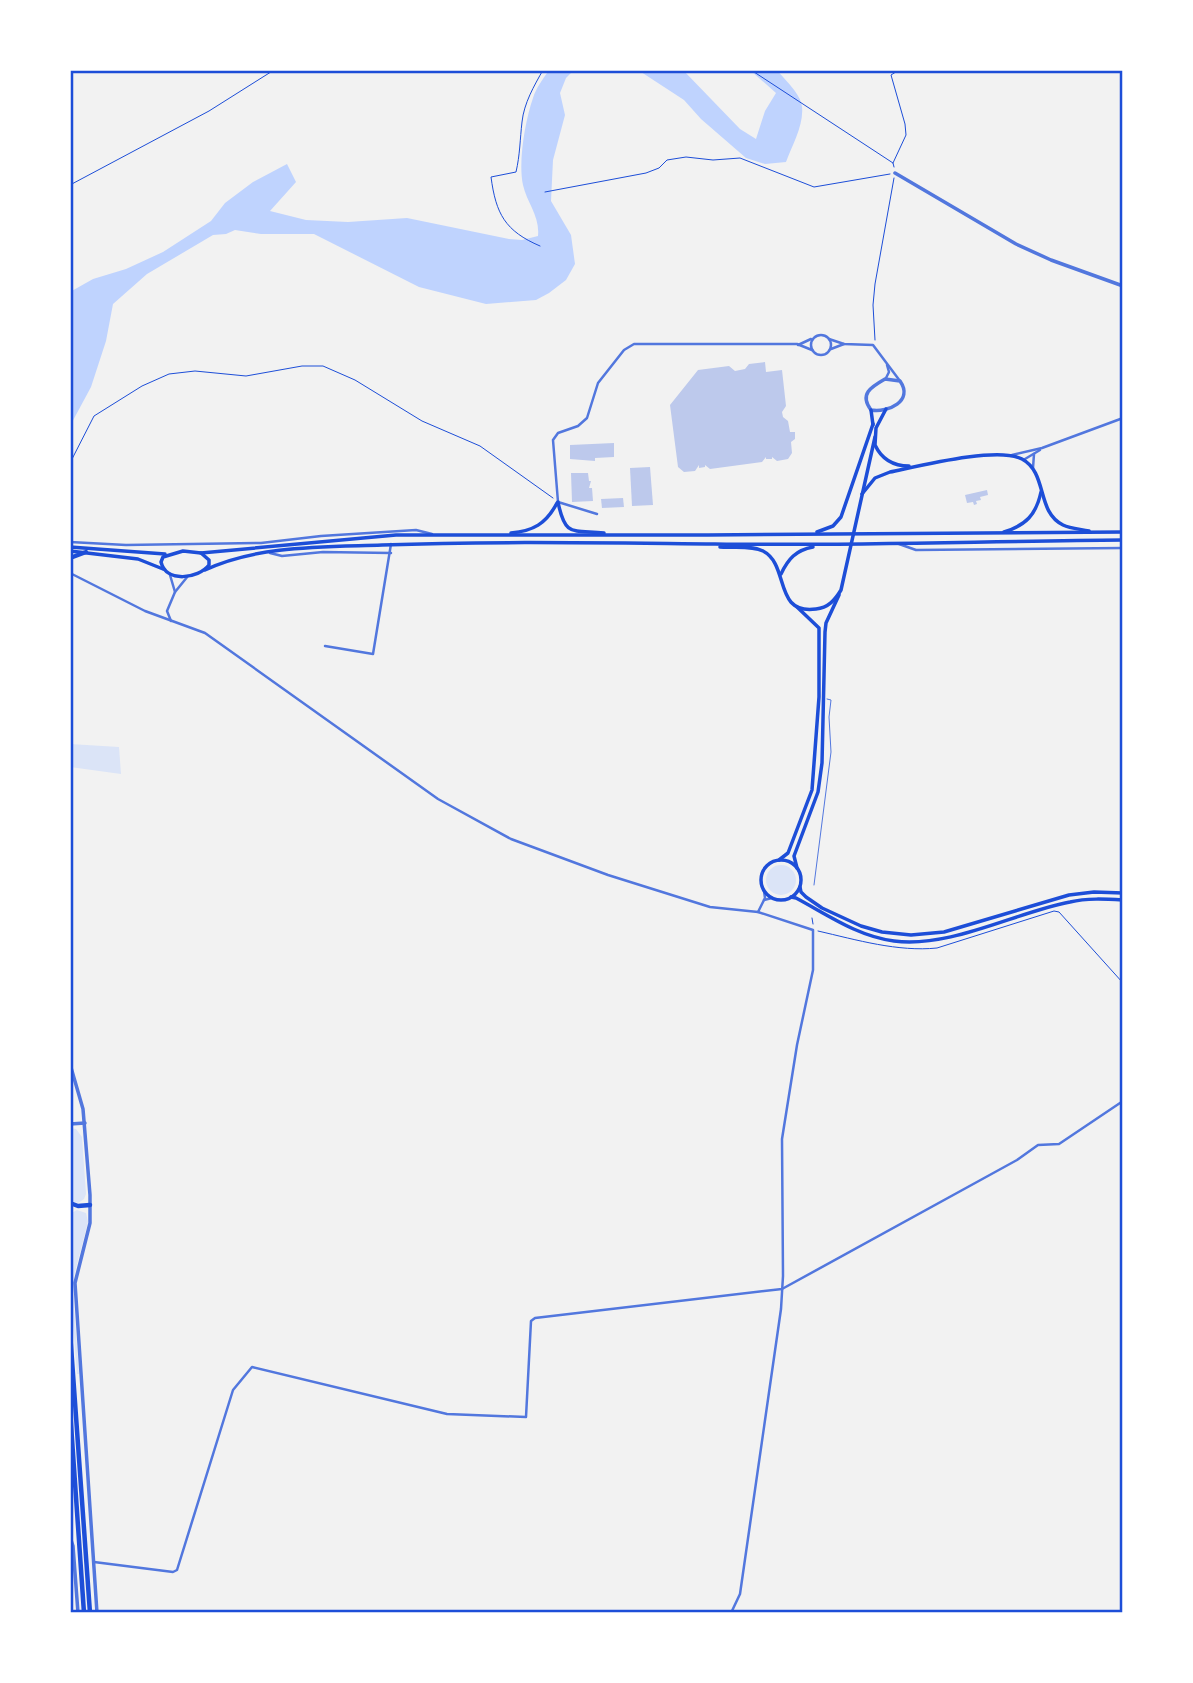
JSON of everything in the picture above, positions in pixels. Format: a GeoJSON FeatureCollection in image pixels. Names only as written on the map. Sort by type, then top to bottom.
{"type":"FeatureCollection","features":[{"type":"Feature","properties":{"kind":"highway"},"geometry":{"type":"LineString","coordinates":[[70,558],[86,552]]}},
{"type":"Feature","properties":{"kind":"highway"},"geometry":{"type":"LineString","coordinates":[[70,1203],[78,1206],[90,1205]]}},
{"type":"Feature","properties":{"kind":"highway"},"geometry":{"type":"LineString","coordinates":[[70,1211],[78,1206]]}},
{"type":"Feature","properties":{"kind":"highway"},"geometry":{"type":"LineString","coordinates":[[70,1332],[90,1613]]}},
{"type":"Feature","properties":{"kind":"highway"},"geometry":{"type":"LineString","coordinates":[[70,1410],[85,1613]]}},
{"type":"Feature","properties":{"kind":"main road"},"geometry":{"type":"LineString","coordinates":[[700,544],[761,550],[771,557],[784,592],[819,628],[819,697],[812,790],[788,853],[767,866],[761,878],[764,891],[772,898],[785,900],[800,887],[801,880],[794,856],[818,792],[822,763],[826,623],[841,590],[847,563],[870,452],[873,424],[871,410]]}},
{"type":"Feature","properties":{"kind":"main road"},"geometry":{"type":"LineString","coordinates":[[870,452],[876,428],[886,410]]}},
{"type":"Feature","properties":{"kind":"main road"},"geometry":{"type":"LineString","coordinates":[[803,534],[829,529],[841,517],[873,424]]}},
{"type":"Feature","properties":{"kind":"main road"},"geometry":{"type":"LineString","coordinates":[[875,437],[878,450],[889,462],[898,466],[921,466]]}},
{"type":"Feature","properties":{"kind":"main road"},"geometry":{"type":"LineString","coordinates":[[860,499],[875,478],[890,472],[988,455],[1012,455],[1033,468],[1049,512],[1057,521],[1073,529],[1095,532]]}},
{"type":"Feature","properties":{"kind":"main road"},"geometry":{"type":"LineString","coordinates":[[999,533],[1018,527],[1032,517],[1041,490]]}},
{"type":"Feature","properties":{"kind":"main road"},"geometry":{"type":"LineString","coordinates":[[487,535],[532,530],[550,516],[558,502]]}},
{"type":"Feature","properties":{"kind":"main road"},"geometry":{"type":"LineString","coordinates":[[558,502],[563,524],[575,531],[623,535]]}},
{"type":"Feature","properties":{"kind":"main road"},"geometry":{"type":"LineString","coordinates":[[70,547],[167,554],[240,550],[347,538],[435,535],[1123,532]]}},
{"type":"Feature","properties":{"kind":"main road"},"geometry":{"type":"LineString","coordinates":[[70,547],[86,552],[138,559],[170,574],[188,576],[242,556],[391,544],[562,542],[822,546],[1123,540]]}},
{"type":"Feature","properties":{"kind":"main road"},"geometry":{"type":"LineString","coordinates":[[780,576],[794,554],[804,548],[822,546]]}},
{"type":"Feature","properties":{"kind":"main road"},"geometry":{"type":"LineString","coordinates":[[201,552],[209,560],[205,570]]}},
{"type":"Feature","properties":{"kind":"main road"},"geometry":{"type":"LineString","coordinates":[[164,570],[161,562],[167,554]]}},
{"type":"Feature","properties":{"kind":"main road"},"geometry":{"type":"LineString","coordinates":[[796,606],[806,609],[821,608],[833,601],[841,590]]}},
{"type":"Feature","properties":{"kind":"main road"},"geometry":{"type":"LineString","coordinates":[[779,860],[792,863],[797,868]]}},
{"type":"Feature","properties":{"kind":"main road"},"geometry":{"type":"LineString","coordinates":[[800,887],[806,897],[850,922],[882,932],[911,935],[944,932],[1069,895],[1123,893]]}},
{"type":"Feature","properties":{"kind":"main road"},"geometry":{"type":"LineString","coordinates":[[791,897],[860,932],[894,941],[912,942],[946,938],[1070,902],[1123,900]]}},
{"type":"Feature","properties":{"kind":"street"},"geometry":{"type":"LineString","coordinates":[[895,173],[1016,244],[1051,260],[1123,286]]}},
{"type":"Feature","properties":{"kind":"street"},"geometry":{"type":"LineString","coordinates":[[798,345],[822,335],[844,344],[873,345],[904,385],[905,396],[898,404],[886,410],[871,410],[865,399],[866,394],[885,379],[889,372],[886,362]]}},
{"type":"Feature","properties":{"kind":"street"},"geometry":{"type":"LineString","coordinates":[[812,350],[814,338]]}},
{"type":"Feature","properties":{"kind":"street"},"geometry":{"type":"LineString","coordinates":[[829,339],[830,350]]}},
{"type":"Feature","properties":{"kind":"street"},"geometry":{"type":"LineString","coordinates":[[597,514],[558,502],[555,436],[578,426],[587,418],[598,383],[628,346],[798,345],[824,355],[844,344]]}},
{"type":"Feature","properties":{"kind":"street"},"geometry":{"type":"LineString","coordinates":[[885,379],[901,381]]}},
{"type":"Feature","properties":{"kind":"street"},"geometry":{"type":"LineString","coordinates":[[1012,455],[1123,418]]}},
{"type":"Feature","properties":{"kind":"street"},"geometry":{"type":"LineString","coordinates":[[1023,460],[1042,447]]}},
{"type":"Feature","properties":{"kind":"street"},"geometry":{"type":"LineString","coordinates":[[1023,460],[1029,451]]}},
{"type":"Feature","properties":{"kind":"street"},"geometry":{"type":"LineString","coordinates":[[1033,468],[1034,454]]}},
{"type":"Feature","properties":{"kind":"street"},"geometry":{"type":"LineString","coordinates":[[70,547],[261,543],[416,530],[435,535]]}},
{"type":"Feature","properties":{"kind":"street"},"geometry":{"type":"LineString","coordinates":[[186,551],[187,544]]}},
{"type":"Feature","properties":{"kind":"street"},"geometry":{"type":"LineString","coordinates":[[325,646],[373,654],[391,544]]}},
{"type":"Feature","properties":{"kind":"street"},"geometry":{"type":"LineString","coordinates":[[899,544],[916,550],[1123,548]]}},
{"type":"Feature","properties":{"kind":"street"},"geometry":{"type":"LineString","coordinates":[[270,553],[282,556],[323,552],[391,553]]}},
{"type":"Feature","properties":{"kind":"street"},"geometry":{"type":"LineString","coordinates":[[70,573],[131,605],[205,633],[438,799],[511,839],[608,875],[710,906],[758,912],[813,930],[814,970],[797,1045],[782,1139],[782,1289],[740,1594],[731,1613]]}},
{"type":"Feature","properties":{"kind":"street"},"geometry":{"type":"LineString","coordinates":[[170,574],[175,592]]}},
{"type":"Feature","properties":{"kind":"street"},"geometry":{"type":"LineString","coordinates":[[158,616],[167,611],[175,592],[188,576]]}},
{"type":"Feature","properties":{"kind":"street"},"geometry":{"type":"LineString","coordinates":[[167,611],[171,621]]}},
{"type":"Feature","properties":{"kind":"street"},"geometry":{"type":"LineString","coordinates":[[758,912],[764,900],[764,891]]}},
{"type":"Feature","properties":{"kind":"street"},"geometry":{"type":"LineString","coordinates":[[764,900],[772,898]]}},
{"type":"Feature","properties":{"kind":"street"},"geometry":{"type":"LineString","coordinates":[[70,1064],[85,1123],[90,1205],[90,1223],[75,1283],[97,1613]]}},
{"type":"Feature","properties":{"kind":"street"},"geometry":{"type":"LineString","coordinates":[[94,1562],[173,1572],[177,1570],[233,1390],[252,1367],[447,1414],[526,1417],[531,1321],[535,1318],[782,1289],[1017,1160],[1038,1145],[1059,1144],[1123,1101]]}},
{"type":"Feature","properties":{"kind":"street"},"geometry":{"type":"LineString","coordinates":[[70,1124],[85,1123]]}},
{"type":"Feature","properties":{"kind":"street"},"geometry":{"type":"LineString","coordinates":[[70,1536],[78,1613]]}},
{"type":"Feature","properties":{"kind":"lane"},"geometry":{"type":"LineString","coordinates":[[814,885],[831,752],[831,700],[825,698]]}},
{"type":"Feature","properties":{"kind":"path"},"geometry":{"type":"LineString","coordinates":[[70,185],[209,111],[274,70]]}},
{"type":"Feature","properties":{"kind":"path"},"geometry":{"type":"LineString","coordinates":[[540,246],[520,237],[506,225],[499,212],[491,177],[516,172],[520,157],[522,120],[530,95],[543,70]]}},
{"type":"Feature","properties":{"kind":"path"},"geometry":{"type":"LineString","coordinates":[[751,70],[893,163]]}},
{"type":"Feature","properties":{"kind":"path"},"geometry":{"type":"LineString","coordinates":[[873,345],[876,332],[873,305],[875,284],[895,173],[893,163],[906,135],[891,75],[899,70]]}},
{"type":"Feature","properties":{"kind":"path"},"geometry":{"type":"LineString","coordinates":[[545,191],[646,173],[659,168],[667,160],[686,157],[713,160],[740,158],[814,187],[895,173]]}},
{"type":"Feature","properties":{"kind":"path"},"geometry":{"type":"LineString","coordinates":[[70,463],[94,416],[142,386],[169,374],[195,371],[246,376],[302,366],[323,366],[355,380],[422,421],[480,446],[558,502]]}},
{"type":"Feature","properties":{"kind":"path"},"geometry":{"type":"LineString","coordinates":[[812,918],[813,930],[878,945],[925,950],[1054,911],[1059,912],[1123,983]]}},
{"type":"Feature","properties":{"kind":"shaded area"},"geometry":{"type":"Polygon","coordinates":[[[70,744],[119,747],[121,774],[70,767],[70,744]]]}},
{"type":"Feature","properties":{"kind":"shaded area"},"geometry":{"type":"Polygon","coordinates":[[[781,865],[792,869],[796,880],[792,891],[781,895],[770,891],[766,880],[770,869],[781,865]]]}},
{"type":"Feature","properties":{"kind":"shaded area"},"geometry":{"type":"Polygon","coordinates":[[[70,1128],[76,1129],[82,1137],[86,1194],[78,1203],[70,1201],[70,1128]]]}},
{"type":"Feature","properties":{"kind":"shaded area"},"geometry":{"type":"Polygon","coordinates":[[[77,1210],[86,1213],[88,1222],[74,1276],[79,1374],[70,1289],[70,1214],[77,1210]]]}},
{"type":"Feature","properties":{"kind":"water"},"geometry":{"type":"Polygon","coordinates":[[[549,70],[574,70],[566,78],[560,93],[565,115],[553,160],[551,201],[571,235],[575,264],[566,280],[549,293],[536,300],[486,304],[419,287],[314,234],[261,234],[235,230],[213,235],[147,274],[113,304],[106,341],[91,387],[70,426],[70,292],[93,279],[126,269],[163,252],[211,221],[225,203],[253,182],[287,164],[296,182],[270,211],[306,220],[348,222],[407,218],[509,239],[522,240],[538,236],[537,222],[523,185],[522,153],[533,98],[549,70]]]}},
{"type":"Feature","properties":{"kind":"water"},"geometry":{"type":"Polygon","coordinates":[[[638,70],[683,70],[740,129],[756,139],[765,111],[776,93],[750,70],[777,70],[796,92],[802,107],[799,128],[786,162],[765,164],[746,158],[701,119],[684,100],[638,70]]]}},
{"type":"Feature","properties":{"kind":"building"},"geometry":{"type":"Polygon","coordinates":[[[765,362],[766,372],[782,370],[786,406],[782,412],[783,417],[788,421],[790,432],[795,432],[795,439],[791,442],[792,453],[788,459],[777,461],[766,457],[762,462],[710,469],[705,465],[699,468],[699,465],[695,471],[684,472],[678,467],[670,405],[698,370],[729,366],[735,371],[745,369],[749,364],[765,362]]]}},
{"type":"Feature","properties":{"kind":"building"},"geometry":{"type":"Polygon","coordinates":[[[614,443],[614,457],[595,458],[595,461],[570,459],[570,445],[614,443]]]}},
{"type":"Feature","properties":{"kind":"building"},"geometry":{"type":"Polygon","coordinates":[[[650,467],[653,505],[632,506],[630,468],[650,467]]]}},
{"type":"Feature","properties":{"kind":"building"},"geometry":{"type":"Polygon","coordinates":[[[571,473],[588,473],[593,501],[572,502],[571,473]]]}},
{"type":"Feature","properties":{"kind":"building"},"geometry":{"type":"Polygon","coordinates":[[[987,490],[988,495],[980,497],[981,500],[976,501],[977,504],[967,503],[965,495],[987,490]]]}},
{"type":"Feature","properties":{"kind":"building"},"geometry":{"type":"Polygon","coordinates":[[[623,498],[624,507],[602,508],[601,499],[623,498]]]}}]}
